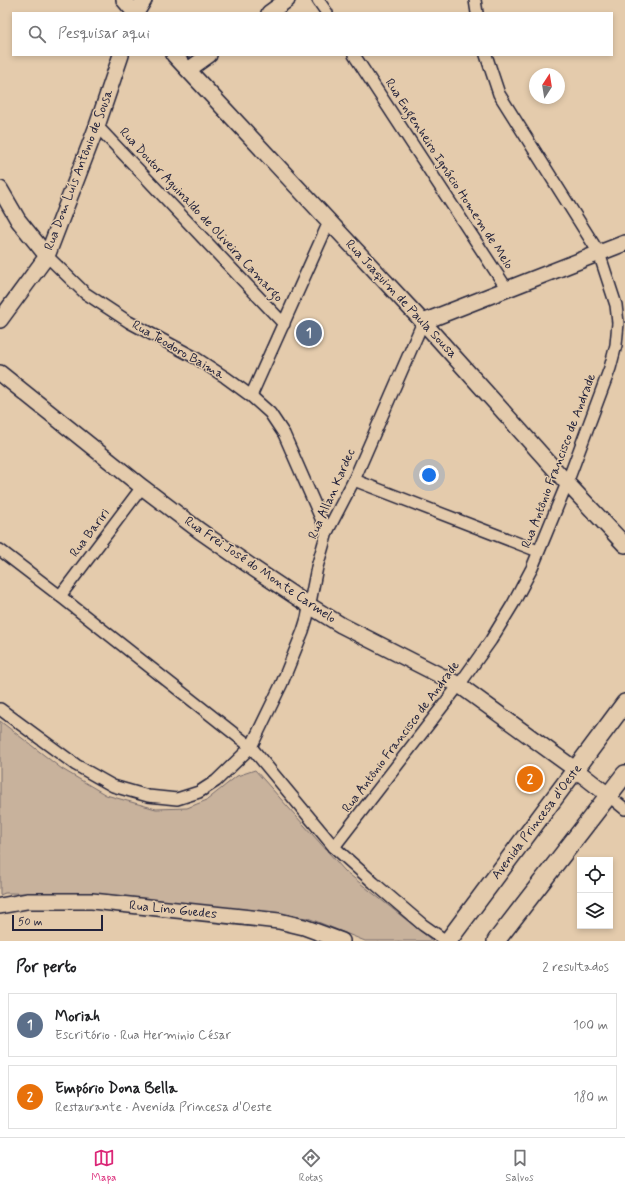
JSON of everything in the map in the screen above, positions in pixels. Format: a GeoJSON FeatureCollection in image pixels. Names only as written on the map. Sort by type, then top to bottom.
{"type":"FeatureCollection","features":[{"type":"Feature","properties":{"kind":"main road","name":"Avenida Princesa d'Oeste"},"geometry":{"type":"LineString","coordinates":[[447,941],[625,703]]}},
{"type":"Feature","properties":{"kind":"main road"},"geometry":{"type":"LineString","coordinates":[[496,941],[625,774]]}},
{"type":"Feature","properties":{"kind":"street"},"geometry":{"type":"LineString","coordinates":[[124,0],[135,12]]}},
{"type":"Feature","properties":{"kind":"street"},"geometry":{"type":"LineString","coordinates":[[137,12],[144,0]]}},
{"type":"Feature","properties":{"kind":"street"},"geometry":{"type":"LineString","coordinates":[[269,12],[287,0]]}},
{"type":"Feature","properties":{"kind":"street"},"geometry":{"type":"LineString","coordinates":[[318,0],[326,12]]}},
{"type":"Feature","properties":{"kind":"street"},"geometry":{"type":"LineString","coordinates":[[475,0],[477,12]]}},
{"type":"Feature","properties":{"kind":"street","name":"Rua Dom Luís Antônio de Sousa"},"geometry":{"type":"LineString","coordinates":[[0,320],[47,256],[97,126],[121,56]]}},
{"type":"Feature","properties":{"kind":"street","name":"Rua Joaquim de Paula Sousa"},"geometry":{"type":"LineString","coordinates":[[175,56],[423,322],[567,483],[625,545]]}},
{"type":"Feature","properties":{"kind":"street"},"geometry":{"type":"LineString","coordinates":[[188,70],[208,56]]}},
{"type":"Feature","properties":{"kind":"street","name":"Rua Engenheiro Ignácio Homem de Melo"},"geometry":{"type":"LineString","coordinates":[[355,56],[507,289]]}},
{"type":"Feature","properties":{"kind":"street","name":"Rua Antônio Francisco de Andrade"},"geometry":{"type":"LineString","coordinates":[[334,847],[459,685],[491,640],[513,604],[532,568],[567,483],[610,368],[616,345],[618,323],[616,305],[599,253],[499,94],[486,56]]}},
{"type":"Feature","properties":{"kind":"street","name":"Rua Doutor Aguinaldo de Oliveira Camargo"},"geometry":{"type":"LineString","coordinates":[[97,126],[284,324]]}},
{"type":"Feature","properties":{"kind":"street","name":"Rua Teodoro Baima"},"geometry":{"type":"LineString","coordinates":[[0,189],[18,220],[47,256],[85,293],[129,322],[196,358],[251,396],[270,413],[284,434],[327,532]]}},
{"type":"Feature","properties":{"kind":"street"},"geometry":{"type":"LineString","coordinates":[[251,396],[330,222]]}},
{"type":"Feature","properties":{"kind":"street"},"geometry":{"type":"LineString","coordinates":[[423,322],[625,243]]}},
{"type":"Feature","properties":{"kind":"street","name":"Rua Allan Kardec"},"geometry":{"type":"LineString","coordinates":[[0,709],[76,765],[114,786],[148,796],[177,799],[199,792],[216,782],[251,747],[282,683],[303,632],[310,606],[317,567],[327,532],[354,480],[423,322]]}},
{"type":"Feature","properties":{"kind":"street","name":"Rua Frei José do Monte Carmelo"},"geometry":{"type":"LineString","coordinates":[[0,373],[142,486],[200,530],[310,606],[342,625],[459,685],[608,795]]}},
{"type":"Feature","properties":{"kind":"street"},"geometry":{"type":"LineString","coordinates":[[354,480],[538,552]]}},
{"type":"Feature","properties":{"kind":"street","name":"Rua Bariri"},"geometry":{"type":"LineString","coordinates":[[60,596],[142,486]]}},
{"type":"Feature","properties":{"kind":"street"},"geometry":{"type":"LineString","coordinates":[[0,550],[251,747],[334,847],[423,924],[447,941]]}},
{"type":"Feature","properties":{"kind":"street"},"geometry":{"type":"LineString","coordinates":[[608,795],[625,809]]}},
{"type":"Feature","properties":{"kind":"street","name":"Rua Lino Guedes"},"geometry":{"type":"LineString","coordinates":[[0,906],[28,902],[92,901],[279,921],[304,927],[342,941]]}},
{"type":"Feature","properties":{"kind":"shaded area"},"geometry":{"type":"Polygon","coordinates":[[[0,721],[62,769],[106,795],[156,809],[187,808],[207,800],[237,776],[255,770],[345,871],[433,941],[365,941],[308,918],[81,894],[5,893],[0,895],[0,721]]]}},
{"type":"Feature","properties":{"kind":"place","name":"Moriah"},"geometry":{"type":"Point","coordinates":[309,333]}},
{"type":"Feature","properties":{"kind":"place","name":"Empório Dona Bella"},"geometry":{"type":"Point","coordinates":[530,779]}}]}
